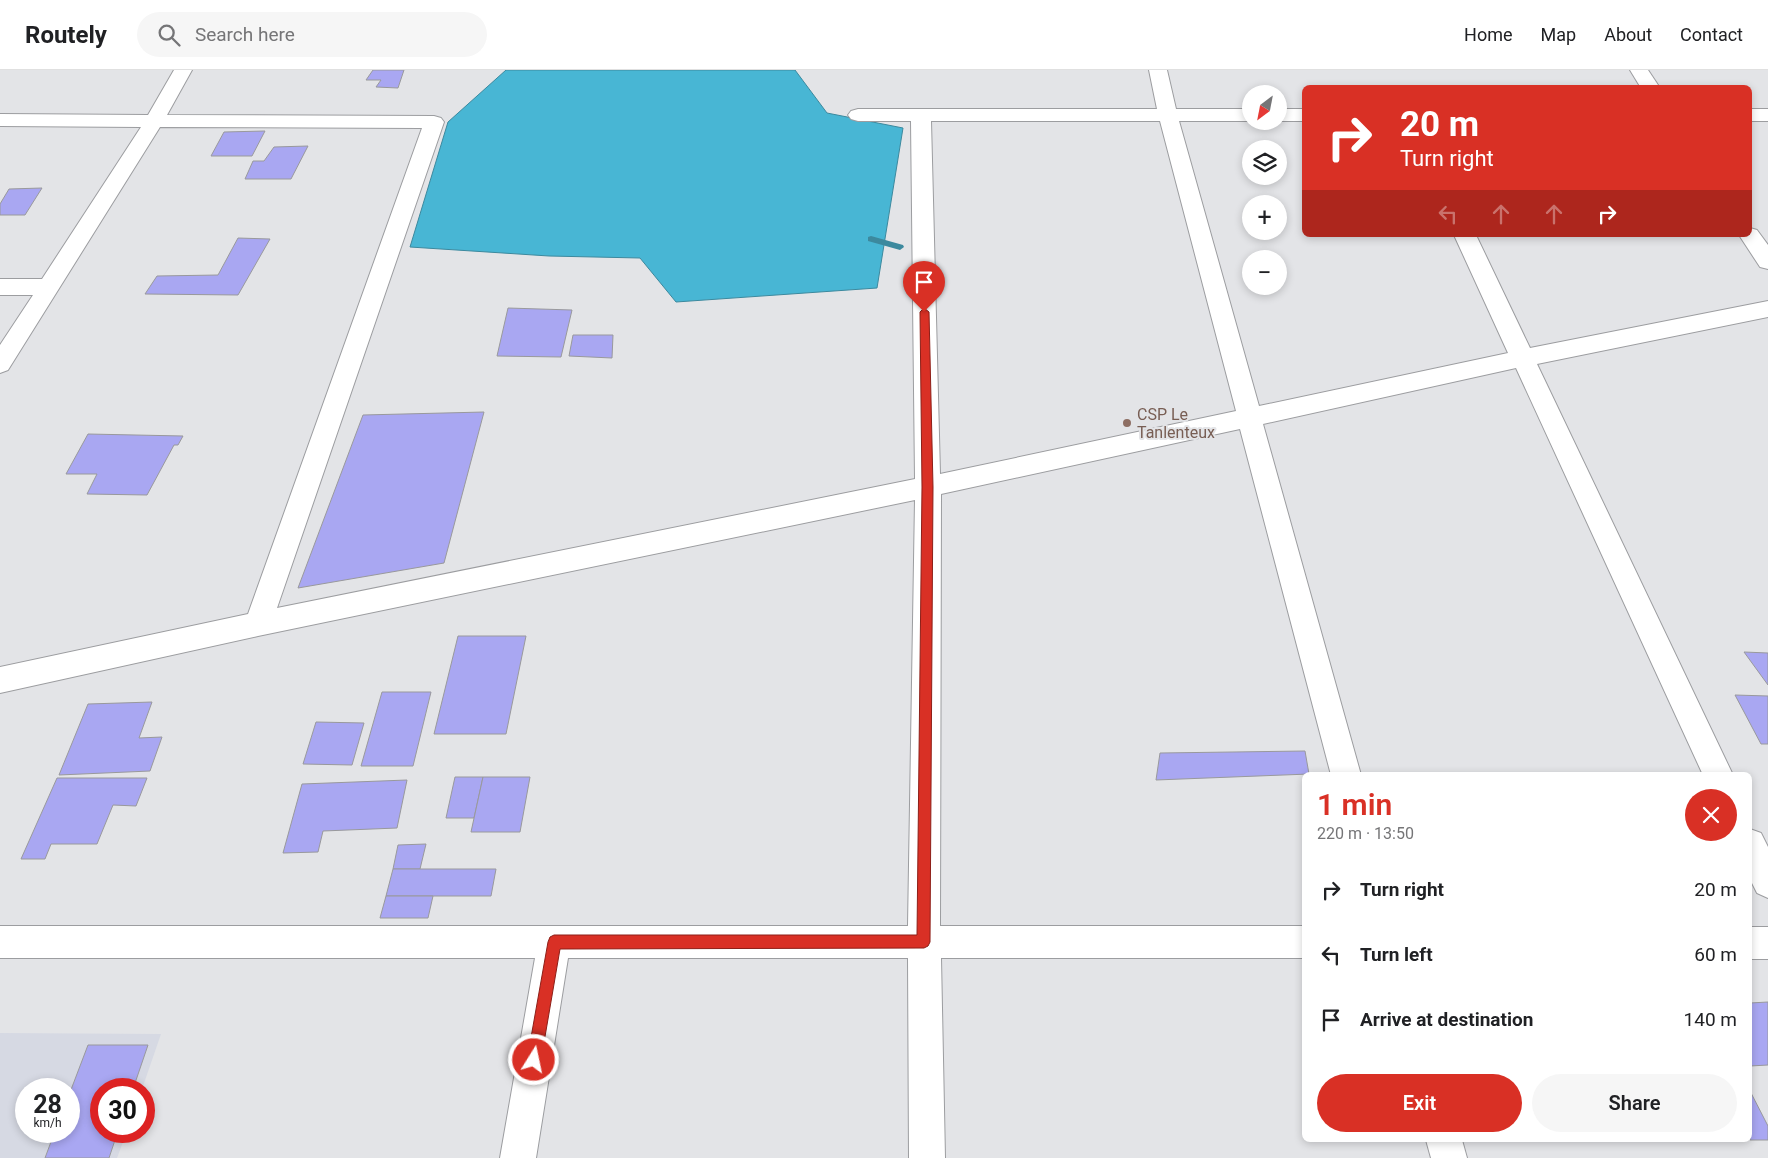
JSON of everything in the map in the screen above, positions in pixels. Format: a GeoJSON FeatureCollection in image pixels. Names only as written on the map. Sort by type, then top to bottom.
{"type":"FeatureCollection","features":[{"type":"Feature","properties":{"kind":"street"},"geometry":{"type":"LineString","coordinates":[[0,364],[154,120],[183,70]]}},
{"type":"Feature","properties":{"kind":"street"},"geometry":{"type":"LineString","coordinates":[[1158,70],[1168,115],[1345,772]]}},
{"type":"Feature","properties":{"kind":"street"},"geometry":{"type":"LineString","coordinates":[[1639,70],[1649,85]]}},
{"type":"Feature","properties":{"kind":"street"},"geometry":{"type":"LineString","coordinates":[[858,115],[1242,115]]}},
{"type":"Feature","properties":{"kind":"street"},"geometry":{"type":"LineString","coordinates":[[1288,115],[1302,115]]}},
{"type":"Feature","properties":{"kind":"street"},"geometry":{"type":"LineString","coordinates":[[1752,115],[1768,115]]}},
{"type":"Feature","properties":{"kind":"street"},"geometry":{"type":"LineString","coordinates":[[921,116],[928,487],[924,942],[926,1158]]}},
{"type":"Feature","properties":{"kind":"street"},"geometry":{"type":"LineString","coordinates":[[0,120],[434,122],[258,624]]}},
{"type":"Feature","properties":{"kind":"street"},"geometry":{"type":"LineString","coordinates":[[1466,237],[1717,772]]}},
{"type":"Feature","properties":{"kind":"street"},"geometry":{"type":"LineString","coordinates":[[1751,237],[1768,262]]}},
{"type":"Feature","properties":{"kind":"street"},"geometry":{"type":"LineString","coordinates":[[0,287],[48,287]]}},
{"type":"Feature","properties":{"kind":"street"},"geometry":{"type":"LineString","coordinates":[[0,680],[258,624],[928,487],[1523,358],[1768,309]]}},
{"type":"Feature","properties":{"kind":"street"},"geometry":{"type":"LineString","coordinates":[[1752,848],[1768,882]]}},
{"type":"Feature","properties":{"kind":"street"},"geometry":{"type":"LineString","coordinates":[[0,942],[1302,942]]}},
{"type":"Feature","properties":{"kind":"street"},"geometry":{"type":"LineString","coordinates":[[518,1158],[554,942]]}},
{"type":"Feature","properties":{"kind":"street"},"geometry":{"type":"LineString","coordinates":[[1752,943],[1768,943]]}},
{"type":"Feature","properties":{"kind":"street"},"geometry":{"type":"LineString","coordinates":[[1445,1142],[1449,1158]]}},
{"type":"Feature","properties":{"kind":"shaded area"},"geometry":{"type":"Polygon","coordinates":[[[0,1033],[161,1034],[146,1078],[90,1078],[90,1143],[123,1143],[117,1158],[0,1158],[0,1033]]]}},
{"type":"Feature","properties":{"kind":"water"},"geometry":{"type":"Polygon","coordinates":[[[506,70],[795,70],[827,113],[903,128],[877,288],[676,302],[640,258],[549,256],[410,247],[448,122],[506,70]]]}},
{"type":"Feature","properties":{"kind":"building"},"geometry":{"type":"Polygon","coordinates":[[[373,70],[404,70],[398,88],[376,87],[381,80],[366,80],[373,70]]]}},
{"type":"Feature","properties":{"kind":"building"},"geometry":{"type":"Polygon","coordinates":[[[265,131],[252,156],[211,156],[224,132],[265,131]]]}},
{"type":"Feature","properties":{"kind":"building"},"geometry":{"type":"Polygon","coordinates":[[[308,146],[291,179],[245,179],[253,161],[264,161],[274,147],[308,146]]]}},
{"type":"Feature","properties":{"kind":"building"},"geometry":{"type":"Polygon","coordinates":[[[42,188],[25,215],[0,215],[0,204],[9,189],[42,188]]]}},
{"type":"Feature","properties":{"kind":"building"},"geometry":{"type":"Polygon","coordinates":[[[238,238],[270,239],[238,295],[145,294],[157,276],[218,275],[238,238]]]}},
{"type":"Feature","properties":{"kind":"building"},"geometry":{"type":"Polygon","coordinates":[[[508,308],[572,310],[561,357],[497,356],[508,308]]]}},
{"type":"Feature","properties":{"kind":"building"},"geometry":{"type":"Polygon","coordinates":[[[573,335],[613,335],[612,358],[569,356],[573,335]]]}},
{"type":"Feature","properties":{"kind":"building"},"geometry":{"type":"Polygon","coordinates":[[[484,412],[444,563],[298,588],[363,415],[484,412]]]}},
{"type":"Feature","properties":{"kind":"building"},"geometry":{"type":"Polygon","coordinates":[[[88,434],[183,436],[178,445],[174,445],[147,495],[87,494],[97,474],[66,474],[88,434]]]}},
{"type":"Feature","properties":{"kind":"building"},"geometry":{"type":"Polygon","coordinates":[[[458,636],[526,636],[506,734],[434,734],[458,636]]]}},
{"type":"Feature","properties":{"kind":"building"},"geometry":{"type":"Polygon","coordinates":[[[1744,652],[1768,653],[1768,685],[1744,652]]]}},
{"type":"Feature","properties":{"kind":"building"},"geometry":{"type":"Polygon","coordinates":[[[382,692],[431,692],[413,766],[361,766],[382,692]]]}},
{"type":"Feature","properties":{"kind":"building"},"geometry":{"type":"Polygon","coordinates":[[[1735,695],[1768,696],[1768,744],[1761,744],[1735,695]]]}},
{"type":"Feature","properties":{"kind":"building"},"geometry":{"type":"Polygon","coordinates":[[[152,702],[139,738],[162,737],[150,771],[59,775],[88,704],[152,702]]]}},
{"type":"Feature","properties":{"kind":"building"},"geometry":{"type":"Polygon","coordinates":[[[316,722],[364,723],[352,765],[303,764],[316,722]]]}},
{"type":"Feature","properties":{"kind":"building"},"geometry":{"type":"Polygon","coordinates":[[[1305,751],[1309,772],[1302,772],[1302,774],[1156,780],[1160,753],[1305,751]]]}},
{"type":"Feature","properties":{"kind":"building"},"geometry":{"type":"Polygon","coordinates":[[[455,777],[483,777],[474,818],[446,818],[455,777]]]}},
{"type":"Feature","properties":{"kind":"building"},"geometry":{"type":"Polygon","coordinates":[[[483,777],[530,777],[520,832],[471,832],[483,777]]]}},
{"type":"Feature","properties":{"kind":"building"},"geometry":{"type":"Polygon","coordinates":[[[57,778],[147,778],[136,806],[113,805],[97,844],[51,844],[45,859],[21,859],[57,778]]]}},
{"type":"Feature","properties":{"kind":"building"},"geometry":{"type":"Polygon","coordinates":[[[407,780],[397,828],[323,831],[318,852],[283,853],[302,784],[407,780]]]}},
{"type":"Feature","properties":{"kind":"building"},"geometry":{"type":"Polygon","coordinates":[[[426,844],[420,869],[393,869],[398,845],[426,844]]]}},
{"type":"Feature","properties":{"kind":"building"},"geometry":{"type":"Polygon","coordinates":[[[393,869],[496,869],[491,896],[386,896],[393,869]]]}},
{"type":"Feature","properties":{"kind":"building"},"geometry":{"type":"Polygon","coordinates":[[[386,896],[433,896],[428,918],[380,918],[386,896]]]}},
{"type":"Feature","properties":{"kind":"building"},"geometry":{"type":"Polygon","coordinates":[[[1768,1002],[1768,1065],[1752,1066],[1752,1003],[1768,1002]]]}},
{"type":"Feature","properties":{"kind":"building"},"geometry":{"type":"Polygon","coordinates":[[[88,1045],[148,1045],[137,1078],[90,1078],[90,1143],[114,1143],[109,1158],[45,1158],[51,1143],[80,1143],[80,1078],[75,1078],[88,1045]]]}},
{"type":"Feature","properties":{"kind":"building"},"geometry":{"type":"Polygon","coordinates":[[[1752,1095],[1768,1126],[1768,1140],[1752,1140],[1752,1095]]]}},
{"type":"Feature","properties":{"kind":"waterway"},"geometry":{"type":"LineString","coordinates":[[871,239],[900,247]]}},
{"type":"Feature","properties":{"kind":"place","name":"CSP Le Tanlenteux"},"geometry":{"type":"Point","coordinates":[1127,423]}},
{"type":"Feature","properties":{"kind":"route"},"geometry":{"type":"LineString","coordinates":[[534,1060],[554,942],[924,942],[928,487],[924,312]]}}]}
